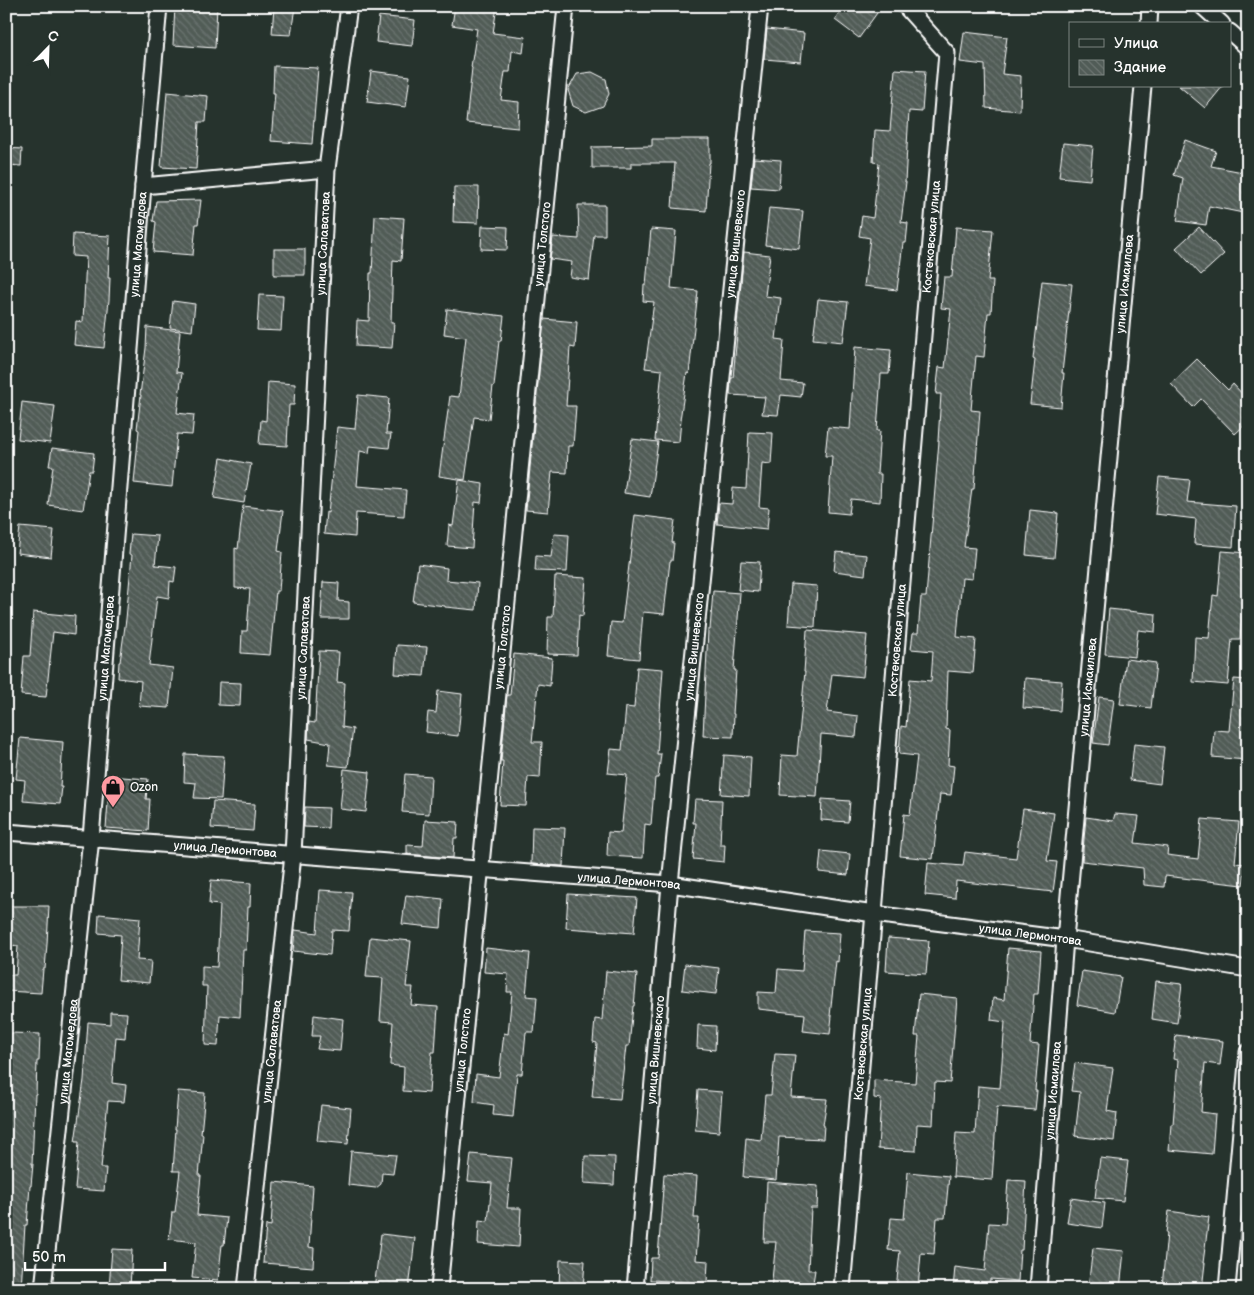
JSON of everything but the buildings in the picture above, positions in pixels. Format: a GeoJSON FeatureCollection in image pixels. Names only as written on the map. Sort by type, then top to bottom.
{"type":"FeatureCollection","features":[{"type":"Feature","properties":{"kind":"street","name":"улица Магомедова"},"geometry":{"type":"LineString","coordinates":[[43,1289],[91,838],[143,186],[160,6]]}},
{"type":"Feature","properties":{"kind":"street","name":"улица Салаватова"},"geometry":{"type":"LineString","coordinates":[[246,1289],[293,854],[327,169],[349,6]]}},
{"type":"Feature","properties":{"kind":"street","name":"улица Толстого"},"geometry":{"type":"LineString","coordinates":[[439,1289],[566,6]]}},
{"type":"Feature","properties":{"kind":"street","name":"улица Вишневского"},"geometry":{"type":"LineString","coordinates":[[635,1289],[670,884],[760,6]]}},
{"type":"Feature","properties":{"kind":"street","name":"Костековская улица"},"geometry":{"type":"LineString","coordinates":[[842,1289],[947,53],[905,6]]}},
{"type":"Feature","properties":{"kind":"street"},"geometry":{"type":"LineString","coordinates":[[1149,22],[1150,6]]}},
{"type":"Feature","properties":{"kind":"street"},"geometry":{"type":"LineString","coordinates":[[1202,6],[1220,22]]}},
{"type":"Feature","properties":{"kind":"street"},"geometry":{"type":"LineString","coordinates":[[1232,34],[1248,48]]}},
{"type":"Feature","properties":{"kind":"street","name":"улица Исмаилова"},"geometry":{"type":"LineString","coordinates":[[1038,1289],[1065,940],[1143,88]]}},
{"type":"Feature","properties":{"kind":"street"},"geometry":{"type":"LineString","coordinates":[[143,186],[327,169]]}},
{"type":"Feature","properties":{"kind":"street","name":"улица Лермонтова"},"geometry":{"type":"LineString","coordinates":[[6,832],[670,884],[1065,940],[1248,969]]}},
{"type":"Feature","properties":{"kind":"street"},"geometry":{"type":"LineString","coordinates":[[1227,1289],[1248,1052]]}},
{"type":"Feature","properties":{"kind":"place","name":"Ozon"},"geometry":{"type":"Point","coordinates":[113,808]}}]}
